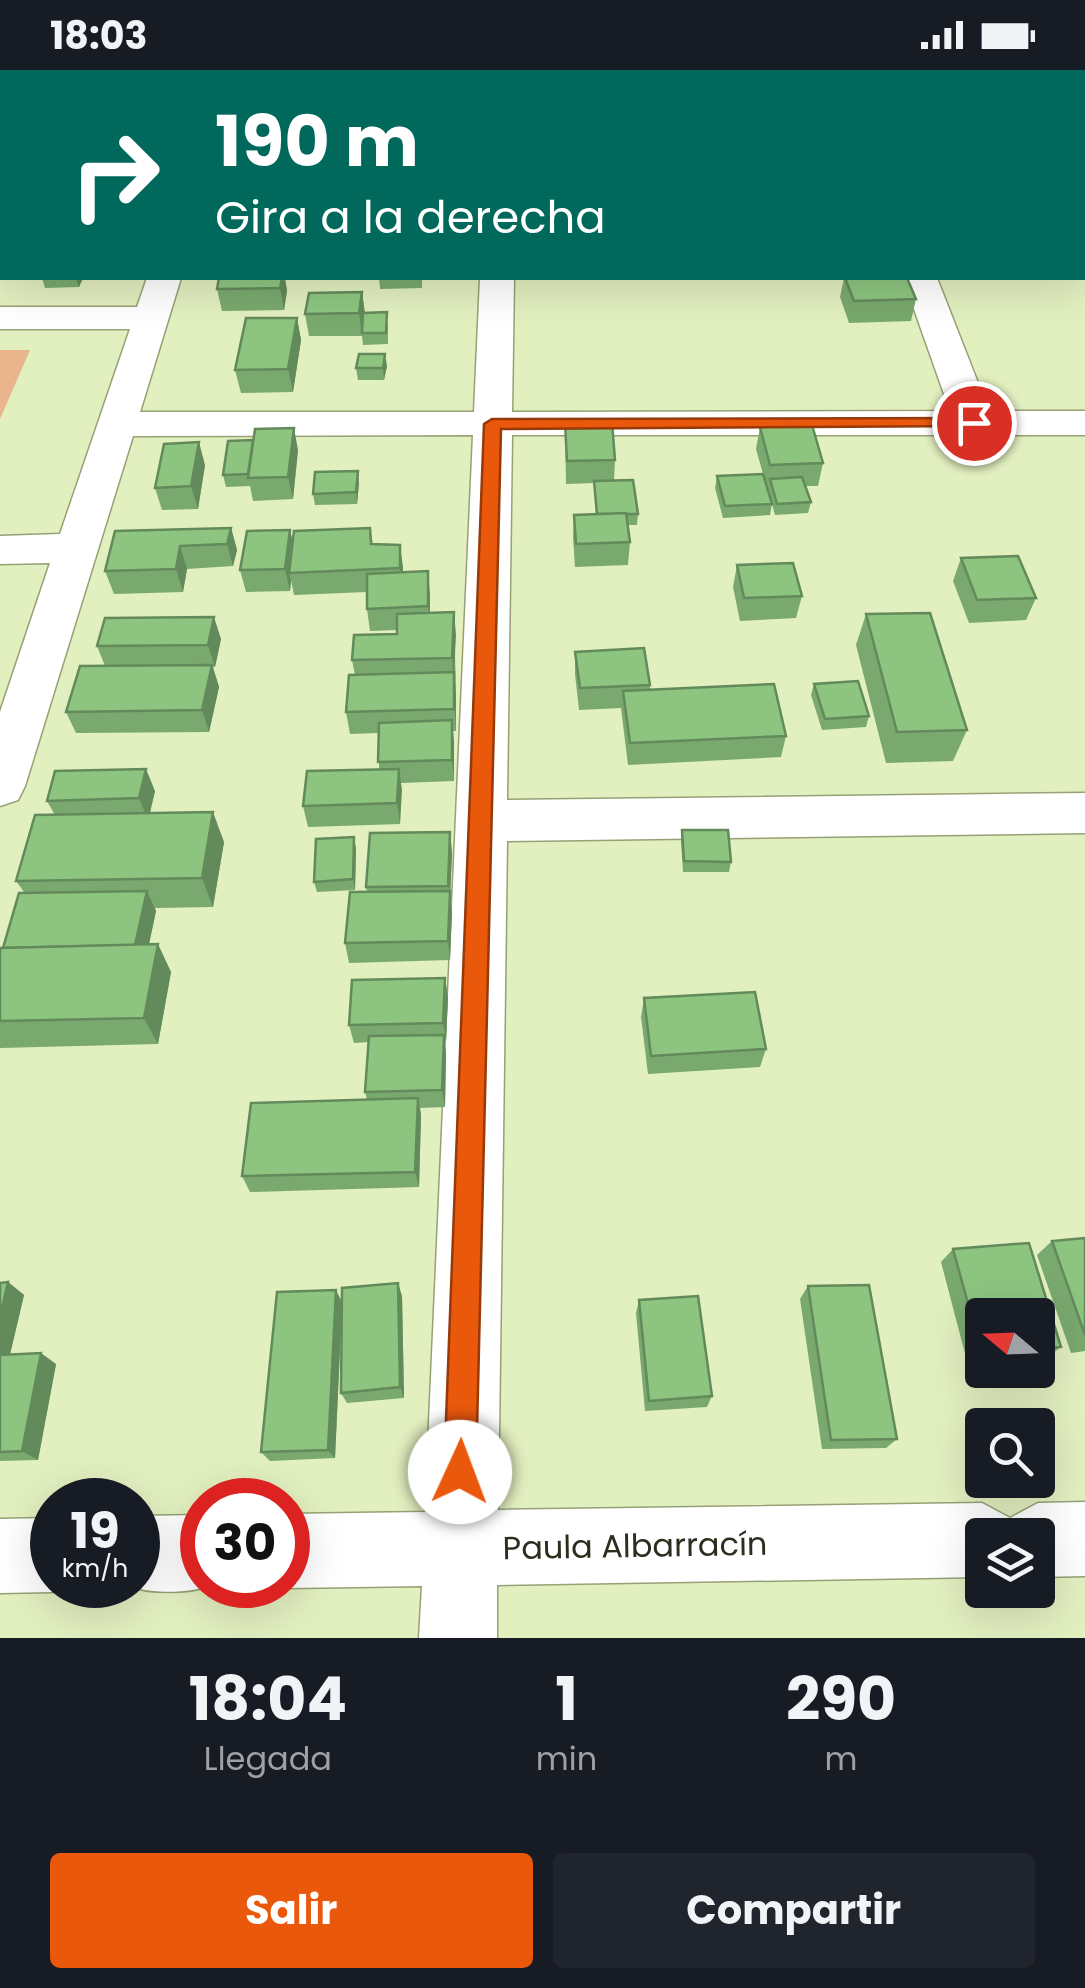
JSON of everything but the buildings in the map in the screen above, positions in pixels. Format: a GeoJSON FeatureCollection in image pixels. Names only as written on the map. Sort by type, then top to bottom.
{"type":"FeatureCollection","features":[{"type":"Feature","properties":{"kind":"street"},"geometry":{"type":"LineString","coordinates":[[0,786],[163,280]]}},
{"type":"Feature","properties":{"kind":"street"},"geometry":{"type":"LineString","coordinates":[[458,1638],[496,280]]}},
{"type":"Feature","properties":{"kind":"street"},"geometry":{"type":"LineString","coordinates":[[921,280],[974,423]]}},
{"type":"Feature","properties":{"kind":"street"},"geometry":{"type":"LineString","coordinates":[[0,318],[151,318]]}},
{"type":"Feature","properties":{"kind":"street"},"geometry":{"type":"LineString","coordinates":[[117,424],[1085,422]]}},
{"type":"Feature","properties":{"kind":"street"},"geometry":{"type":"LineString","coordinates":[[0,550],[77,548]]}},
{"type":"Feature","properties":{"kind":"street"},"geometry":{"type":"LineString","coordinates":[[480,821],[1085,813]]}},
{"type":"Feature","properties":{"kind":"street"},"geometry":{"type":"LineString","coordinates":[[1055,1540],[1085,1539]]}},
{"type":"Feature","properties":{"kind":"street","name":"Paula Albarracín"},"geometry":{"type":"LineString","coordinates":[[310,1551],[965,1540]]}},
{"type":"Feature","properties":{"kind":"street"},"geometry":{"type":"LineString","coordinates":[[0,1556],[30,1555]]}},
{"type":"Feature","properties":{"kind":"shaded area"},"geometry":{"type":"Polygon","coordinates":[[[0,350],[30,350],[0,419],[0,350]]]}},
{"type":"Feature","properties":{"kind":"route"},"geometry":{"type":"LineString","coordinates":[[460,1472],[492,424],[974,423]]}}]}
